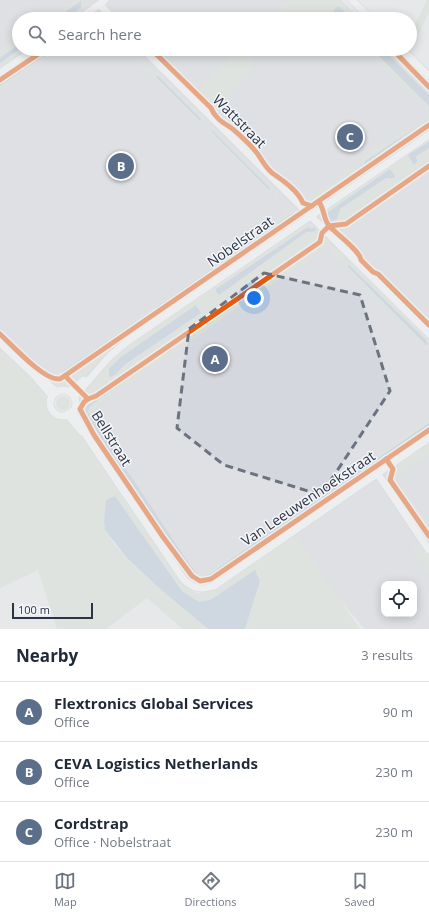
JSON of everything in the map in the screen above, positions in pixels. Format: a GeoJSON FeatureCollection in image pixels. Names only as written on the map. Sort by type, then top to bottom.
{"type":"FeatureCollection","features":[{"type":"Feature","properties":{"kind":"street"},"geometry":{"type":"LineString","coordinates":[[352,0],[364,12]]}},
{"type":"Feature","properties":{"kind":"street"},"geometry":{"type":"LineString","coordinates":[[88,12],[102,2],[108,12]]}},
{"type":"Feature","properties":{"kind":"street"},"geometry":{"type":"LineString","coordinates":[[0,73],[25,56]]}},
{"type":"Feature","properties":{"kind":"street","name":"Wattstraat"},"geometry":{"type":"LineString","coordinates":[[150,56],[429,334]]}},
{"type":"Feature","properties":{"kind":"street"},"geometry":{"type":"LineString","coordinates":[[409,56],[429,76]]}},
{"type":"Feature","properties":{"kind":"street","name":"Nobelstraat"},"geometry":{"type":"LineString","coordinates":[[72,394],[128,341],[429,134]]}},
{"type":"Feature","properties":{"kind":"street"},"geometry":{"type":"LineString","coordinates":[[0,343],[54,394]]}},
{"type":"Feature","properties":{"kind":"street"},"geometry":{"type":"LineString","coordinates":[[63,390],[72,394],[75,404],[70,413],[60,415],[52,409],[50,403],[54,394],[63,390]]}},
{"type":"Feature","properties":{"kind":"street","name":"Bellstraat"},"geometry":{"type":"LineString","coordinates":[[70,413],[184,580],[191,586],[198,589]]}},
{"type":"Feature","properties":{"kind":"street","name":"Van Leeuwenhoekstraat"},"geometry":{"type":"LineString","coordinates":[[198,589],[214,586],[429,438]]}},
{"type":"Feature","properties":{"kind":"street"},"geometry":{"type":"LineString","coordinates":[[377,473],[429,550]]}},
{"type":"Feature","properties":{"kind":"highlighted area"},"geometry":{"type":"Polygon","coordinates":[[[264,273],[360,295],[390,391],[321,495],[224,465],[177,428],[189,329],[264,273]]]}},
{"type":"Feature","properties":{"kind":"shaded area"},"geometry":{"type":"Polygon","coordinates":[[[0,0],[341,0],[353,12],[12,12],[12,56],[396,56],[429,90],[429,629],[365,629],[292,545],[205,597],[157,533],[82,418],[79,407],[80,398],[65,385],[55,385],[0,333],[0,0]]]}},
{"type":"Feature","properties":{"kind":"shaded area"},"geometry":{"type":"Polygon","coordinates":[[[76,0],[87,0],[81,12],[75,12],[81,8],[81,1],[65,12],[58,12],[76,0]]]}},
{"type":"Feature","properties":{"kind":"shaded area"},"geometry":{"type":"Polygon","coordinates":[[[285,0],[340,0],[352,12],[345,12],[342,9],[334,11],[335,12],[305,12],[301,8],[298,12],[274,12],[285,0]]]}},
{"type":"Feature","properties":{"kind":"shaded area"},"geometry":{"type":"Polygon","coordinates":[[[427,0],[429,0],[429,12],[417,37],[417,21],[427,0]]]}},
{"type":"Feature","properties":{"kind":"shaded area"},"geometry":{"type":"Polygon","coordinates":[[[12,42],[12,49],[0,58],[0,50],[12,42]]]}},
{"type":"Feature","properties":{"kind":"shaded area"},"geometry":{"type":"Polygon","coordinates":[[[12,55],[12,56],[18,56],[0,69],[0,63],[12,55]]]}},
{"type":"Feature","properties":{"kind":"shaded area"},"geometry":{"type":"Polygon","coordinates":[[[38,56],[41,56],[0,84],[0,82],[38,56]]]}},
{"type":"Feature","properties":{"kind":"shaded area"},"geometry":{"type":"Polygon","coordinates":[[[44,56],[49,56],[0,89],[0,86],[44,56]]]}},
{"type":"Feature","properties":{"kind":"shaded area"},"geometry":{"type":"Polygon","coordinates":[[[131,56],[134,56],[148,69],[149,67],[137,56],[140,56],[153,69],[148,73],[131,56]]]}},
{"type":"Feature","properties":{"kind":"shaded area"},"geometry":{"type":"Polygon","coordinates":[[[160,56],[166,56],[173,63],[172,66],[174,65],[195,86],[193,89],[160,56]]]}},
{"type":"Feature","properties":{"kind":"shaded area"},"geometry":{"type":"Polygon","coordinates":[[[230,56],[252,56],[251,71],[232,91],[227,103],[217,113],[196,92],[230,56]]]}},
{"type":"Feature","properties":{"kind":"shaded area"},"geometry":{"type":"Polygon","coordinates":[[[370,56],[379,56],[427,103],[429,112],[370,56]]]}},
{"type":"Feature","properties":{"kind":"shaded area"},"geometry":{"type":"Polygon","coordinates":[[[390,56],[397,56],[429,89],[429,95],[390,56]]]}},
{"type":"Feature","properties":{"kind":"shaded area"},"geometry":{"type":"Polygon","coordinates":[[[400,56],[405,56],[429,81],[429,85],[400,56]]]}},
{"type":"Feature","properties":{"kind":"shaded area"},"geometry":{"type":"Polygon","coordinates":[[[157,73],[205,121],[200,124],[152,77],[157,73]]]}},
{"type":"Feature","properties":{"kind":"shaded area"},"geometry":{"type":"Polygon","coordinates":[[[429,117],[429,123],[366,168],[361,160],[377,143],[380,146],[385,145],[402,131],[408,130],[414,124],[416,125],[429,117]],[[428,119],[364,162],[365,163],[428,119]]]}},
{"type":"Feature","properties":{"kind":"shaded area"},"geometry":{"type":"Polygon","coordinates":[[[429,126],[429,129],[370,171],[368,170],[429,126]]]}},
{"type":"Feature","properties":{"kind":"shaded area"},"geometry":{"type":"Polygon","coordinates":[[[212,128],[273,189],[269,193],[208,132],[212,128]]]}},
{"type":"Feature","properties":{"kind":"shaded area"},"geometry":{"type":"Polygon","coordinates":[[[429,138],[429,142],[408,155],[414,165],[417,163],[416,156],[429,148],[429,164],[345,223],[329,224],[326,221],[326,209],[429,138]],[[390,169],[328,212],[327,217],[386,177],[394,178],[390,169]]]}},
{"type":"Feature","properties":{"kind":"shaded area"},"geometry":{"type":"Polygon","coordinates":[[[352,164],[360,172],[312,205],[304,199],[307,196],[309,198],[340,176],[352,164]]]}},
{"type":"Feature","properties":{"kind":"shaded area"},"geometry":{"type":"Polygon","coordinates":[[[429,168],[338,232],[333,226],[345,226],[429,168]]]}},
{"type":"Feature","properties":{"kind":"shaded area"},"geometry":{"type":"Polygon","coordinates":[[[361,174],[361,177],[322,204],[321,201],[361,174]]]}},
{"type":"Feature","properties":{"kind":"shaded area"},"geometry":{"type":"Polygon","coordinates":[[[276,193],[278,194],[276,197],[287,209],[290,206],[298,214],[155,313],[151,308],[279,220],[278,217],[286,211],[273,197],[276,193]],[[293,213],[156,310],[284,222],[293,213]]]}},
{"type":"Feature","properties":{"kind":"shaded area"},"geometry":{"type":"Polygon","coordinates":[[[299,216],[297,221],[159,316],[156,316],[299,216]]]}},
{"type":"Feature","properties":{"kind":"shaded area"},"geometry":{"type":"Polygon","coordinates":[[[305,223],[316,225],[322,231],[320,240],[97,393],[89,397],[82,392],[121,350],[305,223]],[[308,227],[216,288],[306,232],[312,233],[315,227],[310,229],[308,227]],[[196,305],[121,357],[109,369],[111,377],[116,374],[124,365],[196,305]]]}},
{"type":"Feature","properties":{"kind":"shaded area"},"geometry":{"type":"Polygon","coordinates":[[[324,234],[333,242],[92,409],[91,412],[102,434],[195,571],[200,574],[206,574],[429,419],[429,428],[209,579],[198,579],[188,568],[111,458],[86,416],[83,406],[87,400],[94,398],[323,242],[324,234]]]}},
{"type":"Feature","properties":{"kind":"shaded area"},"geometry":{"type":"Polygon","coordinates":[[[340,250],[347,257],[341,263],[330,251],[340,250]]]}},
{"type":"Feature","properties":{"kind":"shaded area"},"geometry":{"type":"Polygon","coordinates":[[[350,261],[355,264],[355,266],[429,341],[429,347],[427,349],[344,266],[350,261]]]}},
{"type":"Feature","properties":{"kind":"shaded area"},"geometry":{"type":"Polygon","coordinates":[[[148,310],[151,315],[59,378],[51,376],[39,366],[52,375],[57,374],[148,310]],[[148,313],[62,372],[149,315],[148,313]]]}},
{"type":"Feature","properties":{"kind":"shaded area"},"geometry":{"type":"Polygon","coordinates":[[[153,317],[153,321],[123,342],[75,384],[68,377],[153,317]]]}},
{"type":"Feature","properties":{"kind":"shaded area"},"geometry":{"type":"Polygon","coordinates":[[[0,347],[48,395],[52,413],[69,421],[85,440],[186,586],[196,593],[207,593],[295,535],[360,629],[245,629],[260,581],[255,571],[212,599],[199,602],[182,591],[115,496],[104,522],[108,534],[117,547],[148,578],[208,629],[183,629],[147,598],[106,629],[57,629],[38,570],[0,588],[0,347]]]}},
{"type":"Feature","properties":{"kind":"shaded area"},"geometry":{"type":"Polygon","coordinates":[[[37,369],[53,380],[66,379],[73,386],[68,388],[57,387],[36,372],[37,369]]]}},
{"type":"Feature","properties":{"kind":"shaded area"},"geometry":{"type":"Polygon","coordinates":[[[80,394],[84,398],[80,406],[80,413],[94,438],[184,569],[193,579],[200,583],[210,582],[385,462],[386,463],[212,584],[198,586],[186,577],[93,443],[77,412],[80,394]]]}},
{"type":"Feature","properties":{"kind":"shaded area"},"geometry":{"type":"Polygon","coordinates":[[[60,396],[66,396],[70,400],[70,406],[66,410],[60,410],[56,406],[56,400],[60,396]]]}},
{"type":"Feature","properties":{"kind":"shaded area"},"geometry":{"type":"Polygon","coordinates":[[[429,431],[429,435],[390,462],[388,459],[429,431]]]}},
{"type":"Feature","properties":{"kind":"shaded area"},"geometry":{"type":"Polygon","coordinates":[[[429,442],[429,455],[397,476],[397,481],[429,527],[429,534],[395,485],[392,477],[394,472],[393,466],[429,442]]]}},
{"type":"Feature","properties":{"kind":"shaded area"},"geometry":{"type":"Polygon","coordinates":[[[391,467],[389,480],[429,539],[429,546],[385,481],[386,474],[391,467]]]}},
{"type":"Feature","properties":{"kind":"shaded area"},"geometry":{"type":"Polygon","coordinates":[[[421,543],[429,554],[429,573],[412,550],[413,547],[421,543]]]}},
{"type":"Feature","properties":{"kind":"water"},"geometry":{"type":"Polygon","coordinates":[[[81,1],[81,8],[75,12],[65,12],[81,1]]]}},
{"type":"Feature","properties":{"kind":"water"},"geometry":{"type":"Polygon","coordinates":[[[338,6],[345,12],[334,12],[333,11],[338,6]]]}},
{"type":"Feature","properties":{"kind":"water"},"geometry":{"type":"Polygon","coordinates":[[[12,49],[12,55],[0,63],[0,58],[12,49]]]}},
{"type":"Feature","properties":{"kind":"water"},"geometry":{"type":"Polygon","coordinates":[[[41,56],[44,56],[0,86],[0,84],[41,56]]]}},
{"type":"Feature","properties":{"kind":"water"},"geometry":{"type":"Polygon","coordinates":[[[379,56],[390,56],[429,95],[429,106],[379,56]]]}},
{"type":"Feature","properties":{"kind":"water"},"geometry":{"type":"Polygon","coordinates":[[[158,76],[201,119],[200,121],[156,77],[158,76]]]}},
{"type":"Feature","properties":{"kind":"water"},"geometry":{"type":"Polygon","coordinates":[[[428,119],[365,164],[364,162],[428,119]]]}},
{"type":"Feature","properties":{"kind":"water"},"geometry":{"type":"Polygon","coordinates":[[[212,130],[270,188],[269,190],[211,131],[212,130]]]}},
{"type":"Feature","properties":{"kind":"water"},"geometry":{"type":"Polygon","coordinates":[[[429,142],[429,148],[416,156],[417,161],[414,165],[408,155],[429,142]]]}},
{"type":"Feature","properties":{"kind":"water"},"geometry":{"type":"Polygon","coordinates":[[[390,169],[395,176],[394,178],[386,178],[340,209],[337,219],[329,222],[327,217],[328,212],[390,169]]]}},
{"type":"Feature","properties":{"kind":"water"},"geometry":{"type":"Polygon","coordinates":[[[295,213],[155,310],[155,308],[295,213]]]}},
{"type":"Feature","properties":{"kind":"water"},"geometry":{"type":"Polygon","coordinates":[[[308,227],[310,229],[315,227],[316,231],[306,232],[219,295],[216,292],[216,289],[308,227]]]}},
{"type":"Feature","properties":{"kind":"water"},"geometry":{"type":"Polygon","coordinates":[[[349,265],[426,340],[428,345],[426,345],[347,266],[349,265]]]}},
{"type":"Feature","properties":{"kind":"water"},"geometry":{"type":"Polygon","coordinates":[[[196,305],[201,313],[124,365],[116,374],[111,377],[109,376],[109,369],[121,357],[196,305]]]}},
{"type":"Feature","properties":{"kind":"water"},"geometry":{"type":"Polygon","coordinates":[[[148,313],[63,373],[62,372],[148,313]]]}},
{"type":"Feature","properties":{"kind":"water"},"geometry":{"type":"Polygon","coordinates":[[[169,350],[90,406],[88,412],[180,550],[200,577],[208,575],[429,423],[429,426],[211,575],[200,578],[194,574],[137,494],[85,411],[87,406],[169,350]]]}},
{"type":"Feature","properties":{"kind":"water"},"geometry":{"type":"Polygon","coordinates":[[[115,496],[182,591],[199,602],[212,599],[255,570],[260,581],[245,629],[208,629],[159,588],[127,558],[105,530],[104,521],[106,500],[115,496]]]}},
{"type":"Feature","properties":{"kind":"cycle path"},"geometry":{"type":"LineString","coordinates":[[0,80],[36,56]]}},
{"type":"Feature","properties":{"kind":"cycle path"},"geometry":{"type":"LineString","coordinates":[[158,56],[211,108],[219,119],[233,129],[250,145],[270,171],[291,187],[303,203],[312,206]]}},
{"type":"Feature","properties":{"kind":"cycle path"},"geometry":{"type":"LineString","coordinates":[[399,56],[429,87]]}},
{"type":"Feature","properties":{"kind":"cycle path"},"geometry":{"type":"LineString","coordinates":[[0,334],[37,369],[53,378],[60,379],[429,125]]}},
{"type":"Feature","properties":{"kind":"cycle path"},"geometry":{"type":"LineString","coordinates":[[88,399],[96,396],[320,242],[322,233],[329,226],[346,224],[429,166]]}},
{"type":"Feature","properties":{"kind":"cycle path"},"geometry":{"type":"LineString","coordinates":[[319,202],[326,221],[330,227],[353,247],[360,256],[361,260],[373,272],[378,274],[429,325]]}},
{"type":"Feature","properties":{"kind":"cycle path"},"geometry":{"type":"LineString","coordinates":[[65,376],[88,399],[84,402],[80,409],[94,435],[163,537],[192,576],[200,581],[211,579],[429,430]]}},
{"type":"Feature","properties":{"kind":"cycle path"},"geometry":{"type":"LineString","coordinates":[[386,459],[393,469],[390,480],[429,536]]}},
{"type":"Feature","properties":{"kind":"place","name":"Cordstrap"},"geometry":{"type":"Point","coordinates":[350,137]}},
{"type":"Feature","properties":{"kind":"place","name":"CEVA Logistics Netherlands"},"geometry":{"type":"Point","coordinates":[121,166]}},
{"type":"Feature","properties":{"kind":"place","name":"Flextronics Global Services"},"geometry":{"type":"Point","coordinates":[215,359]}}]}
